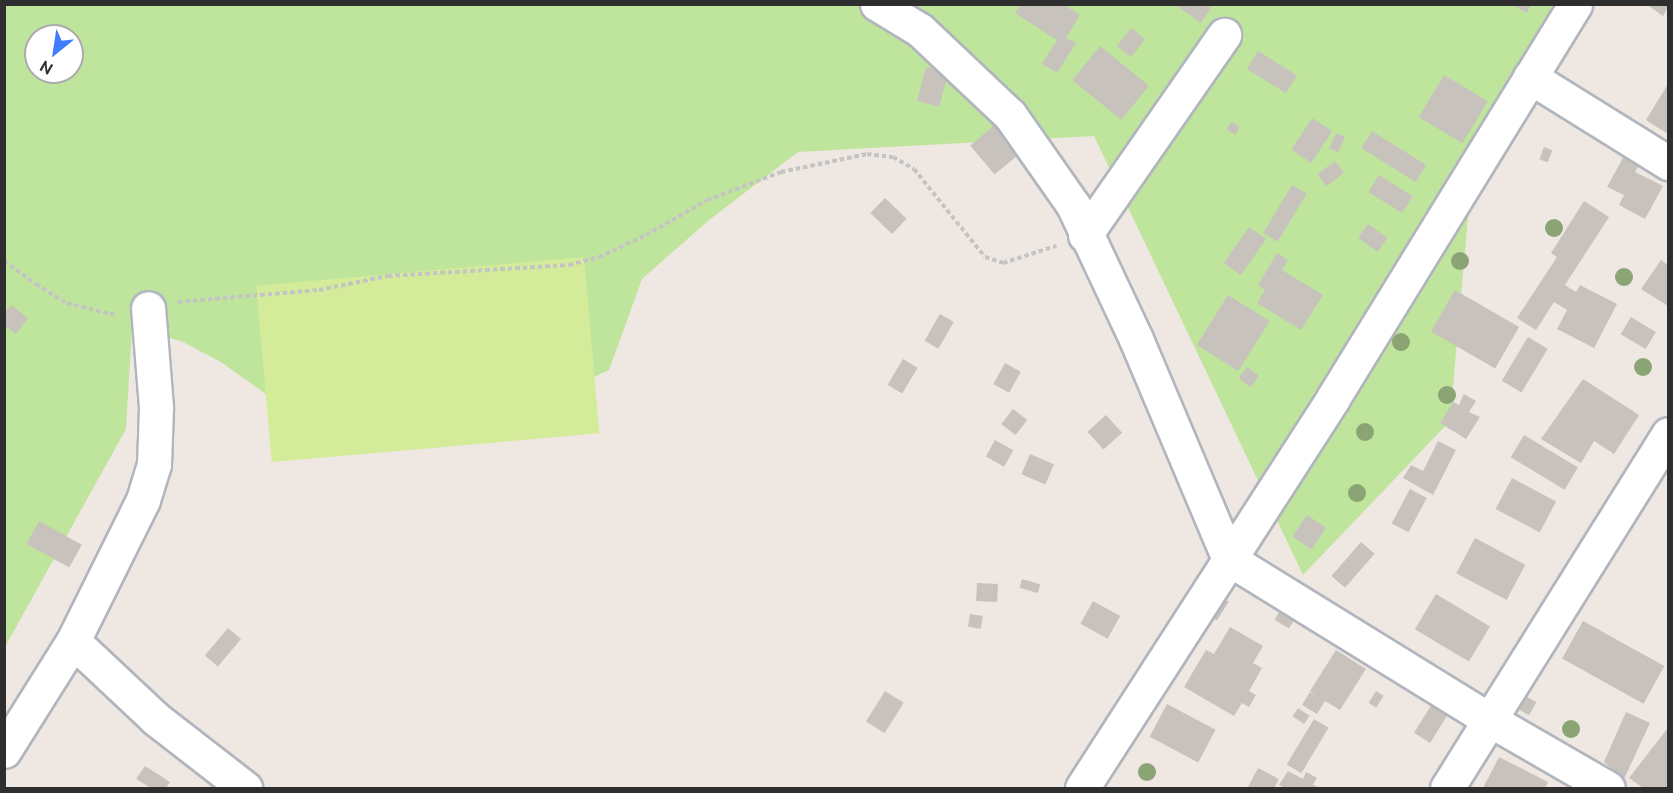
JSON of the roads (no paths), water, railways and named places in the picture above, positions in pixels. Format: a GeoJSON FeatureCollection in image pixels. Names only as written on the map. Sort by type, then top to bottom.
{"type":"FeatureCollection","features":[{"type":"Feature","properties":{"kind":"street"},"geometry":{"type":"LineString","coordinates":[[877,4],[921,30],[1010,115],[1073,205],[1085,235],[1136,339],[1229,559],[1490,720],[1608,789]]}},
{"type":"Feature","properties":{"kind":"street"},"geometry":{"type":"LineString","coordinates":[[1082,789],[1333,398],[1575,4]]}},
{"type":"Feature","properties":{"kind":"street"},"geometry":{"type":"LineString","coordinates":[[1085,235],[1224,35]]}},
{"type":"Feature","properties":{"kind":"street"},"geometry":{"type":"LineString","coordinates":[[1530,77],[1668,163]]}},
{"type":"Feature","properties":{"kind":"street"},"geometry":{"type":"LineString","coordinates":[[4,751],[73,641],[143,500],[154,465],[156,407],[148,308]]}},
{"type":"Feature","properties":{"kind":"street"},"geometry":{"type":"LineString","coordinates":[[1446,789],[1668,434]]}},
{"type":"Feature","properties":{"kind":"street"},"geometry":{"type":"LineString","coordinates":[[73,641],[156,719],[245,789]]}}]}
